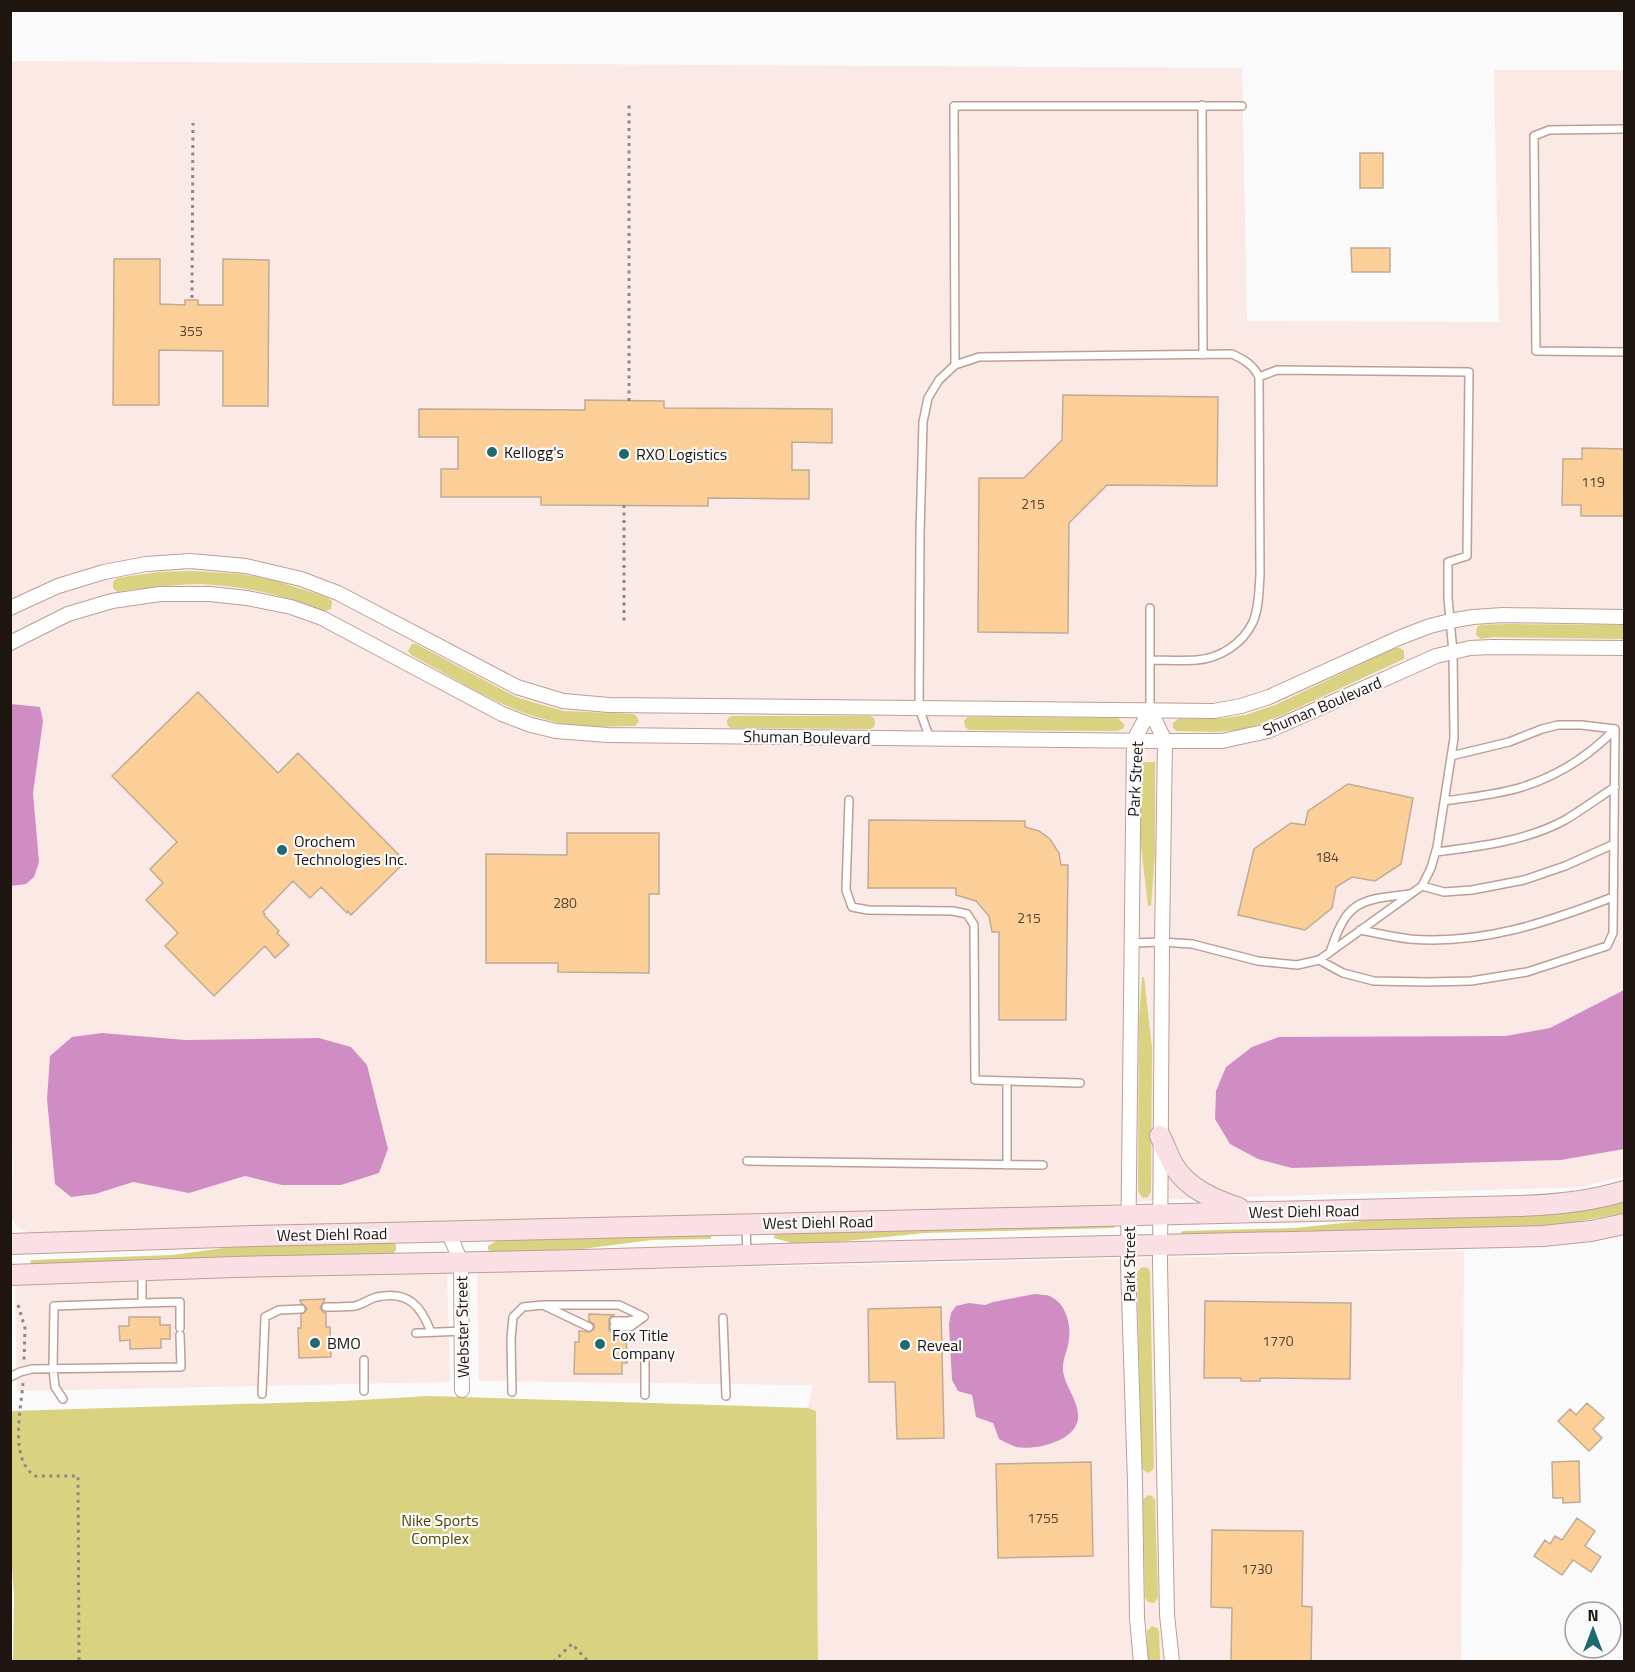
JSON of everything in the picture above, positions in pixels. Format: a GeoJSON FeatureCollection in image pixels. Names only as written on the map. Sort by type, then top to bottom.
{"type":"FeatureCollection","features":[{"type":"Feature","properties":{"kind":"street","name":"Shuman Boulevard"},"geometry":{"type":"LineString","coordinates":[[10,608],[58,586],[104,572],[146,564],[190,561],[246,566],[302,579],[338,592],[517,687],[563,701],[609,705],[1214,711],[1241,706],[1269,697],[1401,637],[1450,621],[1503,615],[1624,617]]}},
{"type":"Feature","properties":{"kind":"street","name":"Shuman Boulevard"},"geometry":{"type":"LineString","coordinates":[[10,643],[68,614],[112,601],[160,594],[219,595],[291,607],[322,618],[502,714],[556,731],[608,735],[1166,741],[1222,741],[1268,731],[1436,656],[1470,648],[1624,648]]}},
{"type":"Feature","properties":{"kind":"street","name":"Park Street"},"geometry":{"type":"LineString","coordinates":[[1141,1662],[1137,1618],[1129,1245],[1131,943],[1134,740],[1150,710]]}},
{"type":"Feature","properties":{"kind":"street","name":"Park Street"},"geometry":{"type":"LineString","coordinates":[[1150,710],[1166,741],[1161,942],[1160,1245],[1167,1615],[1172,1662]]}},
{"type":"Feature","properties":{"kind":"street"},"geometry":{"type":"LineString","coordinates":[[1160,1136],[1174,1166],[1190,1184],[1215,1200],[1250,1212]]}},
{"type":"Feature","properties":{"kind":"street","name":"West Diehl Road"},"geometry":{"type":"LineString","coordinates":[[10,1244],[243,1236],[1559,1204],[1604,1197],[1624,1191]]}},
{"type":"Feature","properties":{"kind":"street","name":"West Diehl Road"},"geometry":{"type":"LineString","coordinates":[[10,1275],[1544,1236],[1591,1231],[1624,1224]]}},
{"type":"Feature","properties":{"kind":"street","name":"Webster Street"},"geometry":{"type":"LineString","coordinates":[[448,1231],[461,1262],[462,1390]]}},
{"type":"Feature","properties":{"kind":"lane"},"geometry":{"type":"LineString","coordinates":[[1202,105],[1203,355]]}},
{"type":"Feature","properties":{"kind":"lane"},"geometry":{"type":"LineString","coordinates":[[956,365],[954,106],[1242,106]]}},
{"type":"Feature","properties":{"kind":"lane"},"geometry":{"type":"LineString","coordinates":[[1624,129],[1549,130],[1534,136],[1536,351],[1624,352]]}},
{"type":"Feature","properties":{"kind":"lane"},"geometry":{"type":"LineString","coordinates":[[930,739],[919,708],[923,422],[928,398],[939,380],[956,365],[979,357],[1232,354],[1244,359],[1254,367],[1259,377],[1260,575],[1259,597],[1253,621],[1241,640],[1222,654],[1199,660],[1150,660]]}},
{"type":"Feature","properties":{"kind":"lane"},"geometry":{"type":"LineString","coordinates":[[1131,943],[1192,944],[1258,961],[1297,965],[1319,960],[1422,886],[1436,852],[1454,738],[1454,652],[1450,621],[1448,562],[1467,556],[1468,372],[1277,370],[1259,377]]}},
{"type":"Feature","properties":{"kind":"lane"},"geometry":{"type":"LineString","coordinates":[[1150,608],[1150,710]]}},
{"type":"Feature","properties":{"kind":"lane"},"geometry":{"type":"LineString","coordinates":[[1451,756],[1509,742],[1558,725],[1615,729]]}},
{"type":"Feature","properties":{"kind":"lane"},"geometry":{"type":"LineString","coordinates":[[1319,960],[1343,973],[1374,981],[1471,981],[1527,972],[1607,946],[1613,933],[1615,729]]}},
{"type":"Feature","properties":{"kind":"lane"},"geometry":{"type":"LineString","coordinates":[[1444,801],[1494,794],[1523,787],[1565,768],[1601,743],[1615,729]]}},
{"type":"Feature","properties":{"kind":"lane"},"geometry":{"type":"LineString","coordinates":[[1436,852],[1480,847],[1523,837],[1564,821],[1615,787]]}},
{"type":"Feature","properties":{"kind":"lane"},"geometry":{"type":"LineString","coordinates":[[849,800],[846,890],[852,907],[868,910],[953,911],[967,914],[974,925],[975,1080],[1080,1083]]}},
{"type":"Feature","properties":{"kind":"lane"},"geometry":{"type":"LineString","coordinates":[[1422,886],[1444,892],[1472,890],[1524,880],[1565,866],[1614,844]]}},
{"type":"Feature","properties":{"kind":"lane"},"geometry":{"type":"LineString","coordinates":[[1330,952],[1341,923],[1355,906],[1376,898],[1410,894]]}},
{"type":"Feature","properties":{"kind":"lane"},"geometry":{"type":"LineString","coordinates":[[1360,930],[1410,939],[1450,940],[1500,934],[1567,914],[1613,897]]}},
{"type":"Feature","properties":{"kind":"lane"},"geometry":{"type":"LineString","coordinates":[[1007,1081],[1007,1165]]}},
{"type":"Feature","properties":{"kind":"lane"},"geometry":{"type":"LineString","coordinates":[[747,1161],[1042,1165]]}},
{"type":"Feature","properties":{"kind":"lane"},"geometry":{"type":"LineString","coordinates":[[746,1224],[747,1255]]}},
{"type":"Feature","properties":{"kind":"lane"},"geometry":{"type":"LineString","coordinates":[[142,1270],[142,1303]]}},
{"type":"Feature","properties":{"kind":"lane"},"geometry":{"type":"LineString","coordinates":[[326,1307],[357,1306],[383,1296],[406,1298],[418,1306],[425,1315],[431,1332]]}},
{"type":"Feature","properties":{"kind":"lane"},"geometry":{"type":"LineString","coordinates":[[10,1377],[23,1371],[52,1369],[181,1367],[180,1302],[54,1306],[52,1369],[55,1387],[63,1399]]}},
{"type":"Feature","properties":{"kind":"lane"},"geometry":{"type":"LineString","coordinates":[[543,1305],[589,1324]]}},
{"type":"Feature","properties":{"kind":"lane"},"geometry":{"type":"LineString","coordinates":[[512,1392],[513,1317],[523,1307],[619,1305],[644,1317],[614,1324]]}},
{"type":"Feature","properties":{"kind":"lane"},"geometry":{"type":"LineString","coordinates":[[262,1394],[265,1317],[279,1310],[301,1309]]}},
{"type":"Feature","properties":{"kind":"lane"},"geometry":{"type":"LineString","coordinates":[[723,1318],[726,1396]]}},
{"type":"Feature","properties":{"kind":"lane"},"geometry":{"type":"LineString","coordinates":[[416,1333],[463,1331]]}},
{"type":"Feature","properties":{"kind":"lane"},"geometry":{"type":"LineString","coordinates":[[363,1360],[364,1391]]}},
{"type":"Feature","properties":{"kind":"lane"},"geometry":{"type":"LineString","coordinates":[[645,1361],[645,1395]]}},
{"type":"Feature","properties":{"kind":"path"},"geometry":{"type":"LineString","coordinates":[[629,101],[629,401]]}},
{"type":"Feature","properties":{"kind":"path"},"geometry":{"type":"LineString","coordinates":[[192,298],[193,123]]}},
{"type":"Feature","properties":{"kind":"path"},"geometry":{"type":"LineString","coordinates":[[624,505],[624,623]]}},
{"type":"Feature","properties":{"kind":"path"},"geometry":{"type":"LineString","coordinates":[[18,1305],[25,1328],[19,1443],[21,1458],[26,1468],[35,1476],[78,1476],[79,1662]]}},
{"type":"Feature","properties":{"kind":"path"},"geometry":{"type":"LineString","coordinates":[[553,1662],[572,1644],[589,1662]]}},
{"type":"Feature","properties":{"kind":"shaded area"},"geometry":{"type":"Polygon","coordinates":[[[10,61],[1242,68],[1247,321],[1499,322],[1494,70],[1624,70],[1624,1176],[1582,1187],[1178,1199],[1072,1207],[412,1222],[32,1234],[18,1228],[12,1219],[10,1073],[10,61]]]}},
{"type":"Feature","properties":{"kind":"shaded area"},"geometry":{"type":"Polygon","coordinates":[[[11,704],[40,707],[43,721],[33,793],[39,862],[34,877],[26,884],[11,886],[11,704]]]}},
{"type":"Feature","properties":{"kind":"shaded area"},"geometry":{"type":"Polygon","coordinates":[[[1624,990],[1624,1149],[1561,1160],[1292,1168],[1258,1159],[1230,1144],[1215,1119],[1216,1091],[1226,1067],[1252,1047],[1279,1037],[1506,1036],[1550,1028],[1624,990]]]}},
{"type":"Feature","properties":{"kind":"shaded area"},"geometry":{"type":"Polygon","coordinates":[[[102,1033],[185,1040],[319,1038],[351,1047],[367,1065],[388,1149],[379,1173],[341,1185],[282,1185],[245,1176],[189,1193],[133,1182],[95,1194],[71,1197],[55,1184],[47,1099],[50,1056],[72,1037],[102,1033]]]}},
{"type":"Feature","properties":{"kind":"shaded area"},"geometry":{"type":"Polygon","coordinates":[[[1464,1251],[1461,1661],[818,1661],[816,1412],[808,1408],[813,1385],[479,1381],[477,1273],[1464,1251]]]}},
{"type":"Feature","properties":{"kind":"shaded area"},"geometry":{"type":"Polygon","coordinates":[[[447,1270],[450,1382],[17,1391],[15,1284],[447,1270]]]}},
{"type":"Feature","properties":{"kind":"shaded area"},"geometry":{"type":"Polygon","coordinates":[[[1035,1294],[1047,1295],[1058,1301],[1067,1316],[1069,1334],[1063,1371],[1078,1414],[1077,1423],[1065,1437],[1056,1442],[1025,1448],[1016,1447],[999,1439],[993,1423],[976,1417],[972,1395],[958,1391],[952,1380],[949,1324],[951,1313],[956,1306],[969,1303],[985,1305],[1035,1294]]]}},
{"type":"Feature","properties":{"kind":"green space"},"geometry":{"type":"Polygon","coordinates":[[[192,571],[240,574],[270,579],[326,597],[332,601],[331,609],[324,611],[264,592],[217,585],[180,585],[117,592],[113,588],[113,582],[117,578],[159,572],[192,571]]]}},
{"type":"Feature","properties":{"kind":"green space"},"geometry":{"type":"Polygon","coordinates":[[[1481,625],[1624,625],[1624,639],[1493,637],[1481,639],[1476,635],[1477,627],[1481,625]]]}},
{"type":"Feature","properties":{"kind":"green space"},"geometry":{"type":"Polygon","coordinates":[[[412,644],[416,644],[516,697],[564,711],[634,714],[639,722],[635,726],[583,726],[545,720],[486,696],[411,655],[408,651],[412,644]]]}},
{"type":"Feature","properties":{"kind":"green space"},"geometry":{"type":"Polygon","coordinates":[[[1395,648],[1404,651],[1404,659],[1257,725],[1239,730],[1216,732],[1177,731],[1173,728],[1173,723],[1178,719],[1246,715],[1275,705],[1395,648]]]}},
{"type":"Feature","properties":{"kind":"green space"},"geometry":{"type":"Polygon","coordinates":[[[732,716],[870,716],[874,718],[875,723],[870,729],[730,728],[727,721],[732,716]]]}},
{"type":"Feature","properties":{"kind":"green space"},"geometry":{"type":"Polygon","coordinates":[[[968,717],[1118,718],[1124,724],[1124,728],[1117,731],[969,730],[965,727],[964,721],[968,717]]]}},
{"type":"Feature","properties":{"kind":"green space"},"geometry":{"type":"Polygon","coordinates":[[[1142,762],[1155,762],[1155,854],[1151,906],[1148,906],[1140,838],[1142,762]]]}},
{"type":"Feature","properties":{"kind":"green space"},"geometry":{"type":"Polygon","coordinates":[[[1142,977],[1144,977],[1152,1048],[1151,1191],[1148,1197],[1143,1198],[1138,1191],[1139,1019],[1142,977]]]}},
{"type":"Feature","properties":{"kind":"green space"},"geometry":{"type":"Polygon","coordinates":[[[1624,1200],[1624,1213],[1553,1226],[1179,1234],[1183,1231],[1295,1228],[1390,1218],[1624,1200]]]}},
{"type":"Feature","properties":{"kind":"green space"},"geometry":{"type":"Polygon","coordinates":[[[1114,1224],[1114,1228],[925,1233],[816,1244],[795,1244],[774,1238],[775,1233],[1114,1224]]]}},
{"type":"Feature","properties":{"kind":"green space"},"geometry":{"type":"Polygon","coordinates":[[[711,1234],[711,1239],[652,1240],[582,1249],[494,1252],[488,1250],[488,1246],[496,1241],[508,1239],[711,1234]]]}},
{"type":"Feature","properties":{"kind":"green space"},"geometry":{"type":"Polygon","coordinates":[[[392,1241],[396,1245],[393,1254],[30,1265],[31,1260],[172,1255],[254,1244],[392,1241]]]}},
{"type":"Feature","properties":{"kind":"green space"},"geometry":{"type":"Polygon","coordinates":[[[1142,1267],[1148,1268],[1150,1272],[1154,1467],[1147,1473],[1142,1468],[1137,1272],[1142,1267]]]}},
{"type":"Feature","properties":{"kind":"green space","name":"Nike Sports Complex"},"geometry":{"type":"Polygon","coordinates":[[[429,1396],[808,1408],[816,1411],[818,1661],[13,1661],[11,1411],[343,1401],[429,1396]]]}},
{"type":"Feature","properties":{"kind":"green space"},"geometry":{"type":"Polygon","coordinates":[[[1148,1495],[1155,1500],[1158,1598],[1154,1603],[1148,1602],[1145,1598],[1143,1500],[1148,1495]]]}},
{"type":"Feature","properties":{"kind":"green space"},"geometry":{"type":"Polygon","coordinates":[[[1152,1626],[1159,1631],[1160,1661],[1148,1661],[1147,1631],[1152,1626]]]}},
{"type":"Feature","properties":{"kind":"building"},"geometry":{"type":"Polygon","coordinates":[[[1360,153],[1383,153],[1383,188],[1360,188],[1360,153]]]}},
{"type":"Feature","properties":{"kind":"building"},"geometry":{"type":"Polygon","coordinates":[[[1351,248],[1390,248],[1390,272],[1352,272],[1351,248]]]}},
{"type":"Feature","properties":{"kind":"building"},"geometry":{"type":"Polygon","coordinates":[[[114,259],[160,259],[160,304],[185,305],[185,300],[198,300],[198,305],[223,305],[223,259],[269,260],[268,406],[223,406],[223,351],[159,350],[159,405],[113,405],[114,259]]]}},
{"type":"Feature","properties":{"kind":"building"},"geometry":{"type":"Polygon","coordinates":[[[1063,395],[1218,397],[1217,486],[1107,485],[1069,523],[1068,633],[978,632],[979,478],[1024,478],[1062,440],[1063,395]]]}},
{"type":"Feature","properties":{"kind":"building"},"geometry":{"type":"Polygon","coordinates":[[[585,400],[664,401],[664,408],[832,409],[832,443],[792,442],[792,470],[809,470],[809,499],[708,498],[708,506],[541,505],[541,497],[441,497],[441,469],[458,469],[458,437],[419,437],[419,409],[585,410],[585,400]]]}},
{"type":"Feature","properties":{"kind":"building"},"geometry":{"type":"Polygon","coordinates":[[[1582,448],[1624,449],[1624,516],[1581,516],[1581,505],[1562,505],[1563,459],[1582,459],[1582,448]]]}},
{"type":"Feature","properties":{"kind":"building","name":"Orochem Technologies Inc."},"geometry":{"type":"Polygon","coordinates":[[[198,692],[278,773],[298,753],[402,858],[404,863],[351,915],[321,887],[310,898],[293,881],[263,912],[279,931],[277,933],[289,945],[275,958],[265,946],[214,996],[165,946],[178,933],[146,900],[163,883],[150,869],[177,842],[112,776],[198,692]]]}},
{"type":"Feature","properties":{"kind":"building"},"geometry":{"type":"Polygon","coordinates":[[[1348,784],[1413,798],[1401,864],[1375,881],[1352,877],[1336,887],[1332,908],[1305,930],[1238,915],[1254,849],[1291,823],[1305,825],[1308,811],[1348,784]]]}},
{"type":"Feature","properties":{"kind":"building"},"geometry":{"type":"Polygon","coordinates":[[[869,820],[1025,821],[1025,827],[1039,831],[1050,839],[1059,853],[1061,865],[1068,865],[1066,1020],[999,1020],[999,932],[992,932],[989,916],[976,901],[956,895],[956,888],[868,888],[869,820]]]}},
{"type":"Feature","properties":{"kind":"building"},"geometry":{"type":"Polygon","coordinates":[[[567,833],[659,833],[659,894],[649,894],[649,973],[558,972],[558,963],[486,963],[486,854],[567,855],[567,833]]]}},
{"type":"Feature","properties":{"kind":"building","name":"BMO"},"geometry":{"type":"Polygon","coordinates":[[[325,1299],[320,1308],[326,1313],[326,1327],[330,1327],[331,1357],[299,1358],[298,1328],[301,1328],[301,1315],[307,1309],[300,1300],[325,1299]]]}},
{"type":"Feature","properties":{"kind":"building"},"geometry":{"type":"Polygon","coordinates":[[[1205,1301],[1351,1303],[1350,1379],[1260,1378],[1260,1381],[1241,1381],[1241,1378],[1204,1378],[1205,1301]]]}},
{"type":"Feature","properties":{"kind":"building","name":"Reveal"},"geometry":{"type":"Polygon","coordinates":[[[941,1307],[944,1438],[897,1439],[895,1382],[869,1382],[868,1309],[941,1307]]]}},
{"type":"Feature","properties":{"kind":"building","name":"Fox Title Company"},"geometry":{"type":"Polygon","coordinates":[[[589,1314],[614,1315],[609,1319],[609,1330],[613,1333],[626,1333],[627,1363],[622,1363],[622,1374],[574,1374],[575,1342],[579,1342],[579,1331],[590,1332],[594,1329],[594,1324],[589,1321],[589,1314]]]}},
{"type":"Feature","properties":{"kind":"building"},"geometry":{"type":"Polygon","coordinates":[[[129,1317],[160,1317],[160,1325],[170,1325],[170,1339],[161,1339],[161,1348],[130,1349],[130,1340],[120,1341],[119,1326],[129,1326],[129,1317]]]}},
{"type":"Feature","properties":{"kind":"building"},"geometry":{"type":"Polygon","coordinates":[[[1587,1403],[1604,1418],[1593,1429],[1602,1438],[1589,1451],[1558,1421],[1570,1409],[1576,1415],[1587,1403]]]}},
{"type":"Feature","properties":{"kind":"building"},"geometry":{"type":"Polygon","coordinates":[[[1579,1461],[1580,1502],[1563,1503],[1563,1498],[1553,1498],[1552,1462],[1579,1461]]]}},
{"type":"Feature","properties":{"kind":"building"},"geometry":{"type":"Polygon","coordinates":[[[1091,1462],[1093,1556],[998,1558],[996,1464],[1091,1462]]]}},
{"type":"Feature","properties":{"kind":"building"},"geometry":{"type":"Polygon","coordinates":[[[1577,1518],[1595,1531],[1585,1546],[1601,1557],[1591,1572],[1573,1560],[1562,1575],[1534,1556],[1545,1540],[1550,1544],[1555,1536],[1562,1540],[1577,1518]]]}},
{"type":"Feature","properties":{"kind":"building"},"geometry":{"type":"Polygon","coordinates":[[[1212,1530],[1303,1531],[1302,1606],[1312,1607],[1311,1662],[1231,1662],[1232,1608],[1211,1607],[1212,1530]]]}},
{"type":"Feature","properties":{"kind":"place","name":"Kellogg's"},"geometry":{"type":"Point","coordinates":[492,452]}},
{"type":"Feature","properties":{"kind":"place","name":"RXO Logistics"},"geometry":{"type":"Point","coordinates":[624,454]}},
{"type":"Feature","properties":{"kind":"place","name":"Orochem Technologies Inc."},"geometry":{"type":"Point","coordinates":[282,850]}},
{"type":"Feature","properties":{"kind":"place","name":"BMO"},"geometry":{"type":"Point","coordinates":[315,1343]}},
{"type":"Feature","properties":{"kind":"place","name":"Fox Title Company"},"geometry":{"type":"Point","coordinates":[600,1344]}},
{"type":"Feature","properties":{"kind":"place","name":"Reveal"},"geometry":{"type":"Point","coordinates":[905,1345]}}]}
